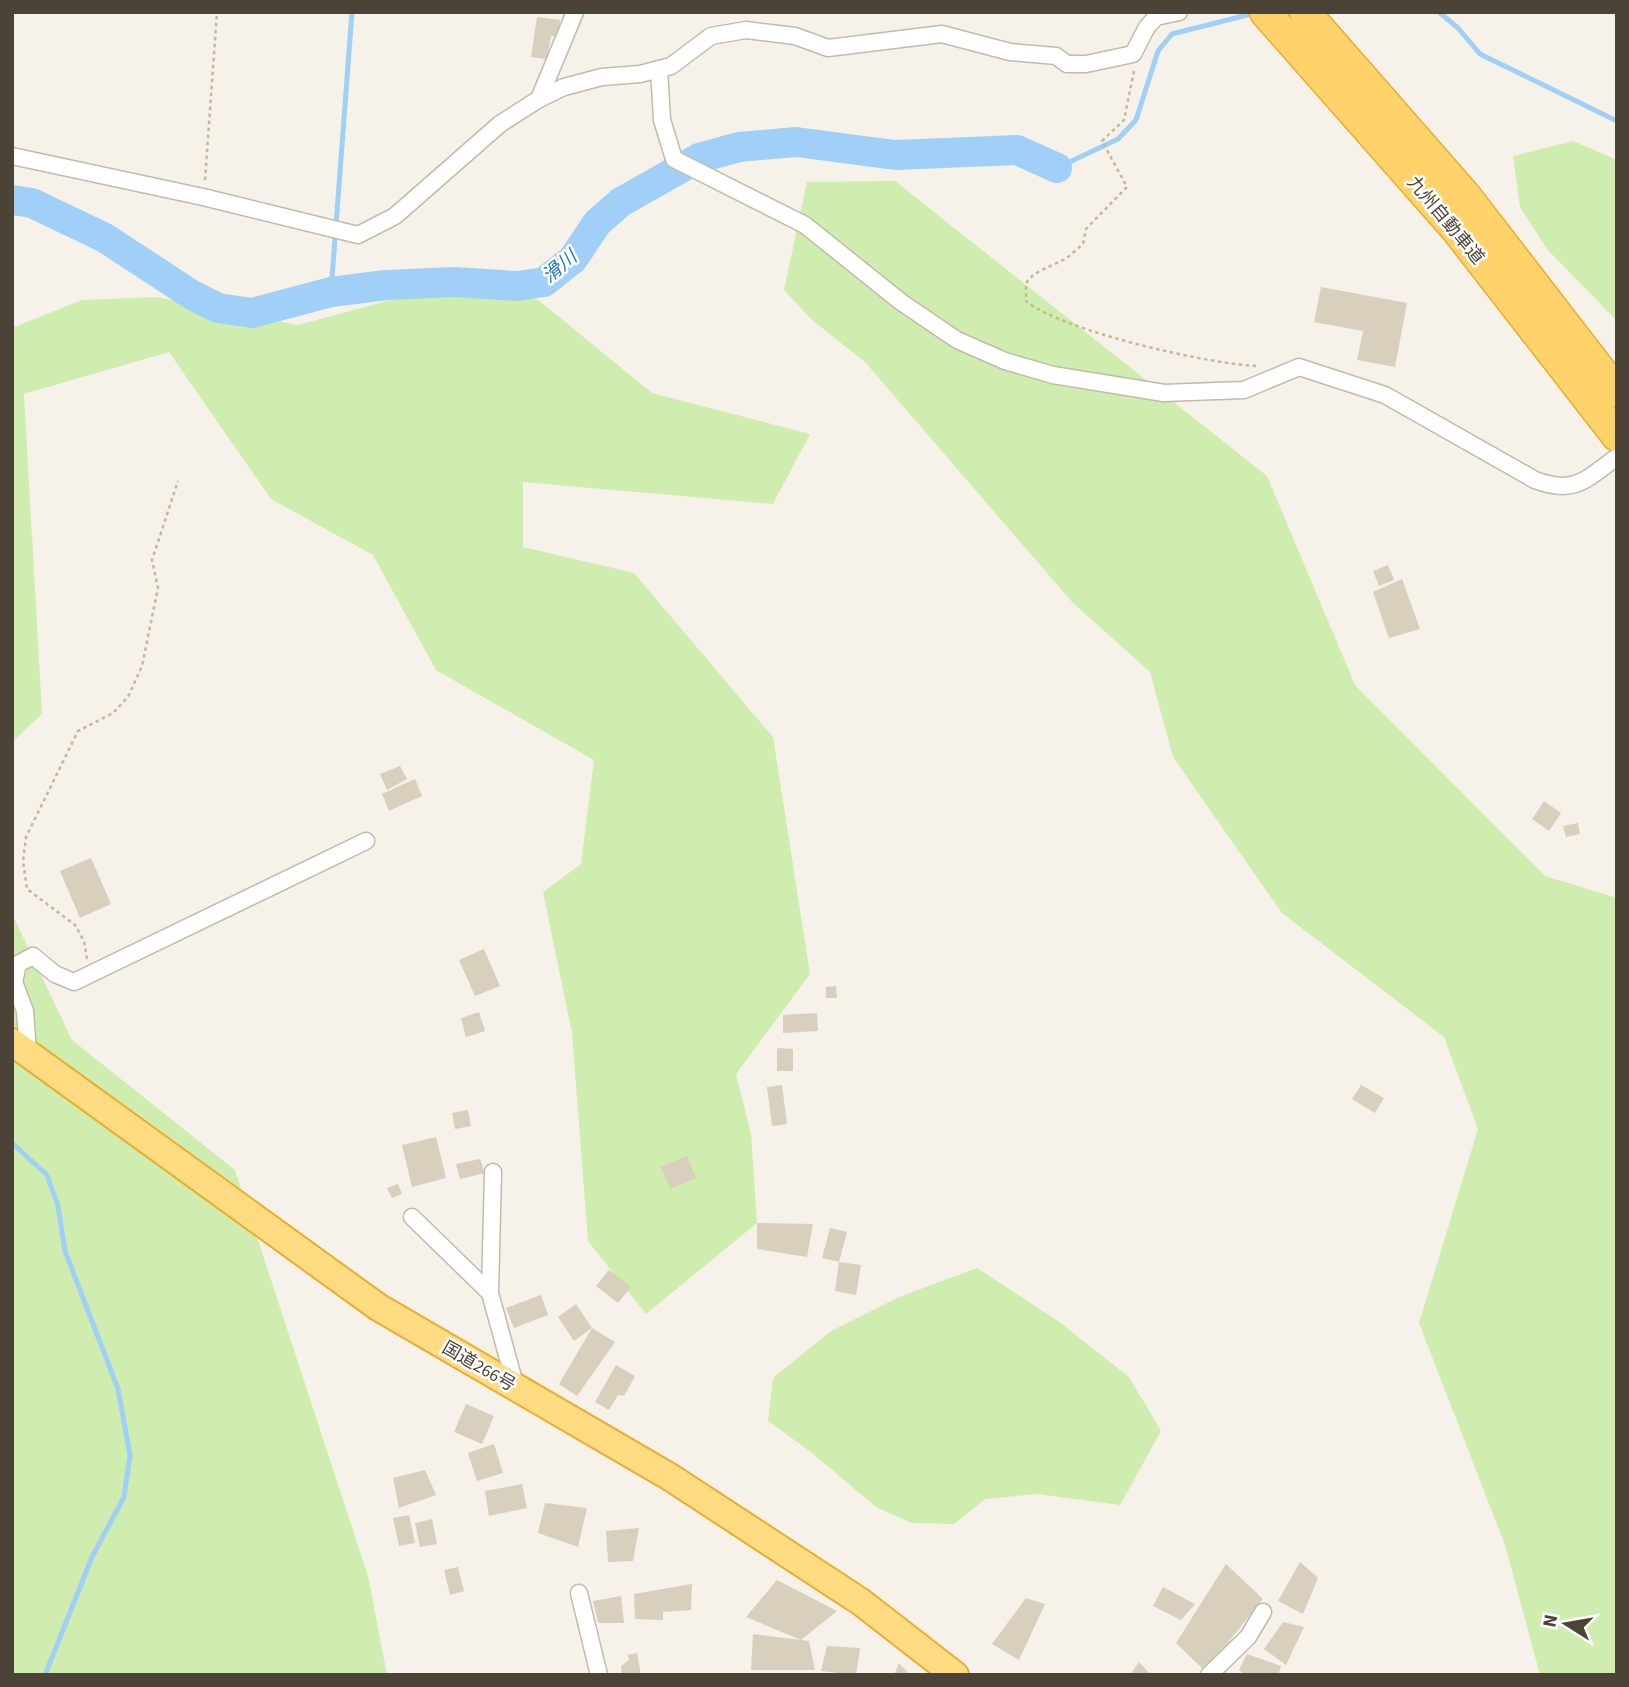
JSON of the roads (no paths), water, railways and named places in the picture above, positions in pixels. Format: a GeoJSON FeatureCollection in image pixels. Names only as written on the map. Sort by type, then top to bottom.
{"type":"FeatureCollection","features":[{"type":"Feature","properties":{"kind":"highway","name":"九州自動車道"},"geometry":{"type":"LineString","coordinates":[[1265,12],[1455,229],[1617,436]]}},
{"type":"Feature","properties":{"kind":"highway","name":"九州自動車道"},"geometry":{"type":"LineString","coordinates":[[1305,12],[1334,41],[1465,195],[1617,392]]}},
{"type":"Feature","properties":{"kind":"highway","name":"国道266号"},"geometry":{"type":"LineString","coordinates":[[20,1047],[378,1307],[670,1477],[861,1602],[955,1675]]}},
{"type":"Feature","properties":{"kind":"street"},"geometry":{"type":"LineString","coordinates":[[539,99],[575,12]]}},
{"type":"Feature","properties":{"kind":"street"},"geometry":{"type":"LineString","coordinates":[[12,156],[203,197],[358,236],[395,216],[500,124],[539,99],[564,87],[602,77],[671,66],[711,36],[746,30],[795,36],[828,48],[942,34],[1010,52],[1056,56],[1067,64],[1086,64],[1133,54],[1154,15],[1179,12]]}},
{"type":"Feature","properties":{"kind":"street"},"geometry":{"type":"LineString","coordinates":[[659,69],[662,120],[674,159],[805,225],[901,302],[957,340],[1005,361],[1053,375],[1164,393],[1244,390],[1299,367],[1385,396],[1535,480],[1555,487],[1572,488],[1617,457]]}},
{"type":"Feature","properties":{"kind":"street"},"geometry":{"type":"LineString","coordinates":[[20,1047],[25,1011],[14,982],[18,964],[33,956],[55,974],[74,982],[366,841]]}},
{"type":"Feature","properties":{"kind":"street"},"geometry":{"type":"LineString","coordinates":[[493,1172],[490,1293],[516,1388]]}},
{"type":"Feature","properties":{"kind":"street"},"geometry":{"type":"LineString","coordinates":[[412,1217],[451,1255],[490,1293],[447,1254],[412,1217]]}},
{"type":"Feature","properties":{"kind":"street"},"geometry":{"type":"LineString","coordinates":[[579,1593],[599,1675]]}},
{"type":"Feature","properties":{"kind":"street"},"geometry":{"type":"LineString","coordinates":[[1209,1675],[1248,1637],[1263,1612]]}},
{"type":"Feature","properties":{"kind":"waterway"},"geometry":{"type":"LineString","coordinates":[[331,292],[352,12]]}},
{"type":"Feature","properties":{"kind":"waterway"},"geometry":{"type":"LineString","coordinates":[[1439,12],[1458,28],[1480,54],[1617,121]]}},
{"type":"Feature","properties":{"kind":"waterway"},"geometry":{"type":"LineString","coordinates":[[1057,168],[1118,139],[1136,120],[1158,51],[1172,34],[1255,13]]}},
{"type":"Feature","properties":{"kind":"waterway","name":"滑川"},"geometry":{"type":"LineString","coordinates":[[12,200],[32,203],[105,238],[192,295],[218,308],[252,313],[331,292],[386,285],[454,282],[517,286],[544,282],[573,259],[597,223],[621,202],[699,158],[739,147],[796,142],[895,155],[1017,150],[1057,168]]}},
{"type":"Feature","properties":{"kind":"waterway"},"geometry":{"type":"LineString","coordinates":[[12,1143],[47,1175],[58,1206],[65,1251],[118,1389],[130,1455],[124,1497],[92,1557],[45,1675]]}}]}
